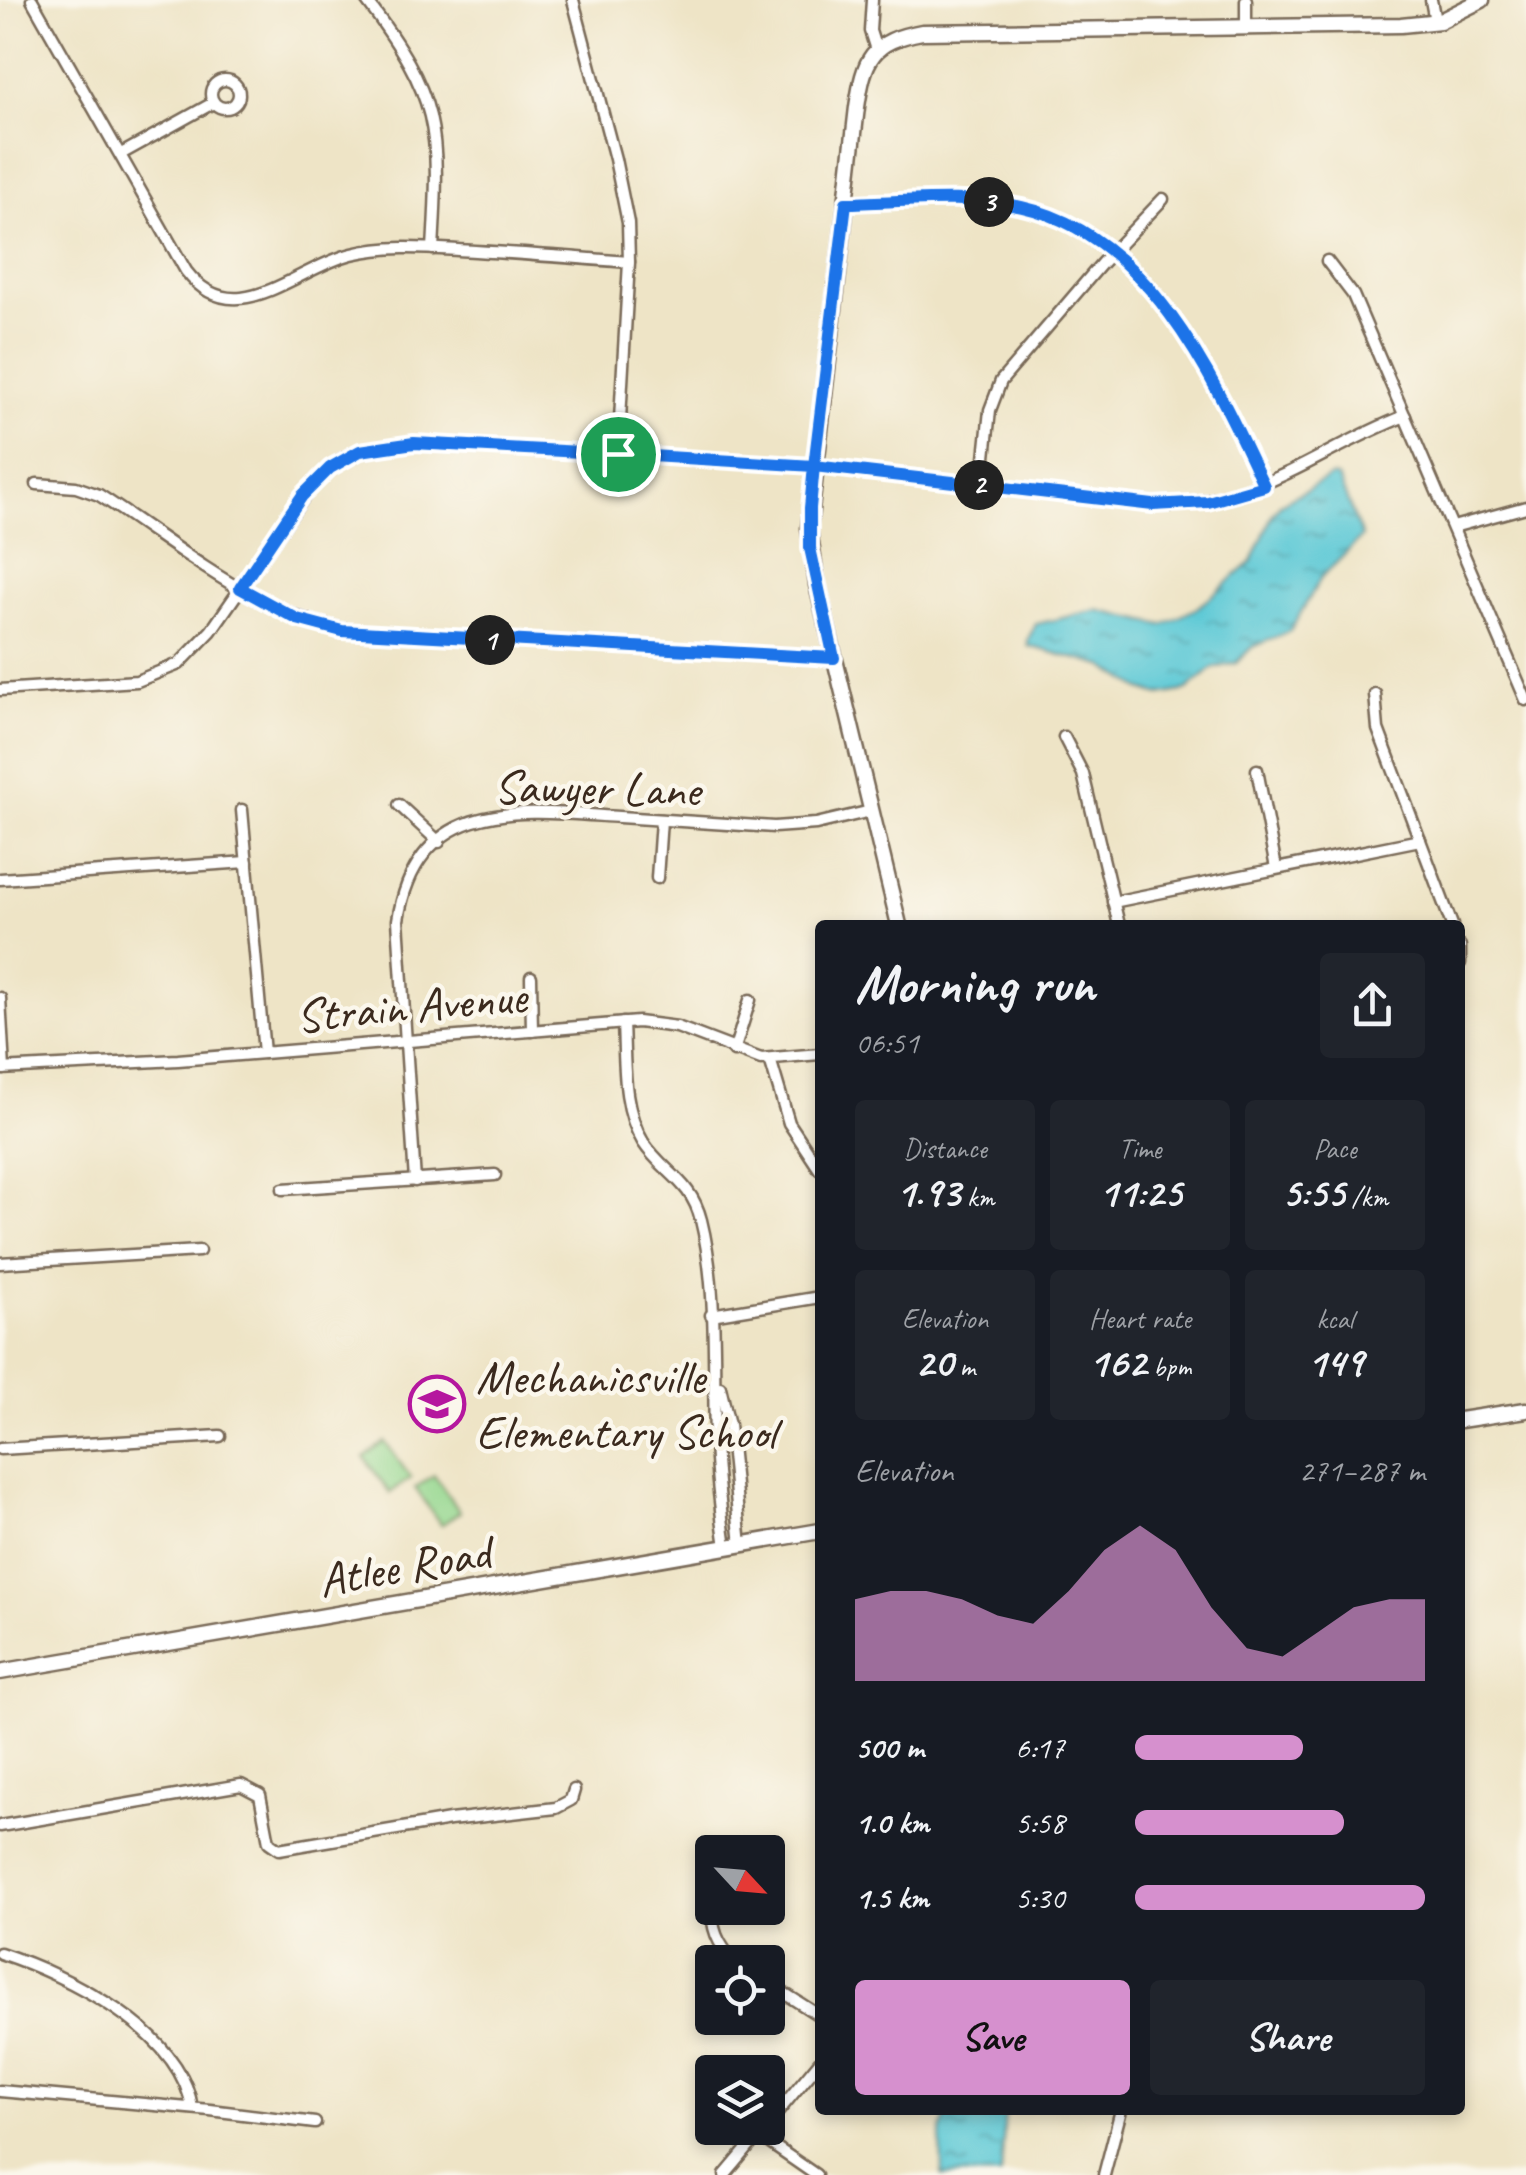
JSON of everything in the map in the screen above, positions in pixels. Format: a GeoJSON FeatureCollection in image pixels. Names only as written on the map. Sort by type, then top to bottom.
{"type":"FeatureCollection","features":[{"type":"Feature","properties":{"kind":"street"},"geometry":{"type":"LineString","coordinates":[[32,0],[186,272],[200,287],[221,298],[253,297],[307,270],[351,254],[392,248],[629,262]]}},
{"type":"Feature","properties":{"kind":"street"},"geometry":{"type":"LineString","coordinates":[[366,0],[414,68],[430,109],[437,160],[432,248]]}},
{"type":"Feature","properties":{"kind":"street"},"geometry":{"type":"LineString","coordinates":[[573,0],[624,198],[629,262],[618,454]]}},
{"type":"Feature","properties":{"kind":"street"},"geometry":{"type":"LineString","coordinates":[[872,0],[870,32],[876,50]]}},
{"type":"Feature","properties":{"kind":"street"},"geometry":{"type":"LineString","coordinates":[[1246,0],[1246,27]]}},
{"type":"Feature","properties":{"kind":"street"},"geometry":{"type":"LineString","coordinates":[[1430,0],[1435,21]]}},
{"type":"Feature","properties":{"kind":"street"},"geometry":{"type":"LineString","coordinates":[[898,920],[810,548],[814,466],[861,81],[876,50],[889,40],[922,32],[1400,25],[1435,21],[1482,0]]}},
{"type":"Feature","properties":{"kind":"street"},"geometry":{"type":"LineString","coordinates":[[120,154],[213,103]]}},
{"type":"Feature","properties":{"kind":"street"},"geometry":{"type":"LineString","coordinates":[[982,486],[990,410],[1001,381],[1163,199]]}},
{"type":"Feature","properties":{"kind":"street"},"geometry":{"type":"LineString","coordinates":[[846,203],[973,201],[1021,206],[1062,220],[1112,252],[1155,297],[1196,354],[1237,424],[1264,486]]}},
{"type":"Feature","properties":{"kind":"street"},"geometry":{"type":"LineString","coordinates":[[1327,261],[1352,295],[1526,700]]}},
{"type":"Feature","properties":{"kind":"street"},"geometry":{"type":"LineString","coordinates":[[0,690],[137,681],[166,672],[189,657],[202,644],[302,496],[330,468],[360,451],[414,443],[814,466],[1181,506],[1230,498],[1264,486],[1343,443],[1405,416]]}},
{"type":"Feature","properties":{"kind":"street"},"geometry":{"type":"LineString","coordinates":[[37,484],[76,487],[99,496],[240,588],[297,619],[342,631],[834,658]]}},
{"type":"Feature","properties":{"kind":"street"},"geometry":{"type":"LineString","coordinates":[[1453,528],[1526,507]]}},
{"type":"Feature","properties":{"kind":"street"},"geometry":{"type":"LineString","coordinates":[[1375,694],[1378,729],[1450,920]]}},
{"type":"Feature","properties":{"kind":"street"},"geometry":{"type":"LineString","coordinates":[[1064,738],[1083,774],[1118,920]]}},
{"type":"Feature","properties":{"kind":"street"},"geometry":{"type":"LineString","coordinates":[[1258,770],[1276,868]]}},
{"type":"Feature","properties":{"kind":"street"},"geometry":{"type":"LineString","coordinates":[[399,805],[439,842]]}},
{"type":"Feature","properties":{"kind":"street"},"geometry":{"type":"LineString","coordinates":[[242,810],[264,1052]]}},
{"type":"Feature","properties":{"kind":"street","name":"Sawyer Lane"},"geometry":{"type":"LineString","coordinates":[[415,1181],[398,938],[401,903],[409,880],[439,842],[464,824],[509,812],[797,826],[871,811]]}},
{"type":"Feature","properties":{"kind":"street"},"geometry":{"type":"LineString","coordinates":[[657,878],[661,820]]}},
{"type":"Feature","properties":{"kind":"street"},"geometry":{"type":"LineString","coordinates":[[1114,902],[1420,840]]}},
{"type":"Feature","properties":{"kind":"street"},"geometry":{"type":"LineString","coordinates":[[0,879],[247,862]]}},
{"type":"Feature","properties":{"kind":"street"},"geometry":{"type":"LineString","coordinates":[[532,977],[532,1031]]}},
{"type":"Feature","properties":{"kind":"street"},"geometry":{"type":"LineString","coordinates":[[0,998],[2,1069]]}},
{"type":"Feature","properties":{"kind":"street"},"geometry":{"type":"LineString","coordinates":[[734,1051],[750,1000]]}},
{"type":"Feature","properties":{"kind":"street"},"geometry":{"type":"LineString","coordinates":[[623,1023],[627,1092],[637,1130],[652,1154],[689,1190],[700,1214],[716,1374],[729,1425],[733,1546]]}},
{"type":"Feature","properties":{"kind":"street","name":"Strain Avenue"},"geometry":{"type":"LineString","coordinates":[[2,1069],[623,1023],[677,1026],[734,1051],[770,1060],[815,1055]]}},
{"type":"Feature","properties":{"kind":"street"},"geometry":{"type":"LineString","coordinates":[[770,1060],[789,1123],[815,1162]]}},
{"type":"Feature","properties":{"kind":"street"},"geometry":{"type":"LineString","coordinates":[[283,1189],[495,1176]]}},
{"type":"Feature","properties":{"kind":"street"},"geometry":{"type":"LineString","coordinates":[[0,1263],[199,1251]]}},
{"type":"Feature","properties":{"kind":"street"},"geometry":{"type":"LineString","coordinates":[[711,1315],[815,1297]]}},
{"type":"Feature","properties":{"kind":"street"},"geometry":{"type":"LineString","coordinates":[[1465,1419],[1526,1410]]}},
{"type":"Feature","properties":{"kind":"street"},"geometry":{"type":"LineString","coordinates":[[0,1449],[220,1436]]}},
{"type":"Feature","properties":{"kind":"street","name":"Atlee Road"},"geometry":{"type":"LineString","coordinates":[[0,1672],[815,1532]]}},
{"type":"Feature","properties":{"kind":"street"},"geometry":{"type":"LineString","coordinates":[[0,1826],[241,1785],[260,1795],[269,1842],[278,1849],[450,1820],[556,1808],[570,1800],[574,1790]]}},
{"type":"Feature","properties":{"kind":"street"},"geometry":{"type":"LineString","coordinates":[[0,1954],[79,1986],[131,2020],[176,2068],[189,2090],[192,2108]]}},
{"type":"Feature","properties":{"kind":"street"},"geometry":{"type":"LineString","coordinates":[[785,1994],[815,2013]]}},
{"type":"Feature","properties":{"kind":"street"},"geometry":{"type":"LineString","coordinates":[[785,2104],[815,2068]]}},
{"type":"Feature","properties":{"kind":"street"},"geometry":{"type":"LineString","coordinates":[[0,2091],[192,2108],[315,2124]]}},
{"type":"Feature","properties":{"kind":"street"},"geometry":{"type":"LineString","coordinates":[[1108,2174],[1120,2115]]}},
{"type":"Feature","properties":{"kind":"street"},"geometry":{"type":"LineString","coordinates":[[724,2175],[750,2145]]}},
{"type":"Feature","properties":{"kind":"street"},"geometry":{"type":"LineString","coordinates":[[782,2145],[816,2175]]}},
{"type":"Feature","properties":{"kind":"green space"},"geometry":{"type":"Polygon","coordinates":[[[385,1442],[411,1478],[390,1493],[364,1457],[385,1442]]]}},
{"type":"Feature","properties":{"kind":"green space"},"geometry":{"type":"Polygon","coordinates":[[[434,1475],[460,1512],[441,1525],[415,1488],[434,1475]]]}},
{"type":"Feature","properties":{"kind":"water"},"geometry":{"type":"Polygon","coordinates":[[[1332,476],[1338,478],[1362,537],[1321,578],[1290,631],[1252,647],[1236,663],[1213,668],[1187,690],[1160,695],[1141,689],[1103,666],[1028,646],[1036,624],[1097,610],[1163,625],[1197,608],[1252,562],[1280,504],[1332,476]]]}},
{"type":"Feature","properties":{"kind":"water"},"geometry":{"type":"Polygon","coordinates":[[[947,2115],[1005,2115],[1001,2175],[942,2175],[941,2132],[947,2115]]]}},
{"type":"Feature","properties":{"kind":"place","name":"Mechanicsville Elementary School"},"geometry":{"type":"Point","coordinates":[437,1404]}},
{"type":"Feature","properties":{"kind":"route"},"geometry":{"type":"LineString","coordinates":[[618,454],[414,443],[360,451],[342,459],[315,481],[240,588],[297,619],[342,631],[834,658],[810,548],[814,466],[1153,505],[1208,502],[1264,486],[1218,388],[1176,324],[1130,269],[1092,237],[1062,220],[997,202],[846,203],[814,466],[618,454]]}}]}
